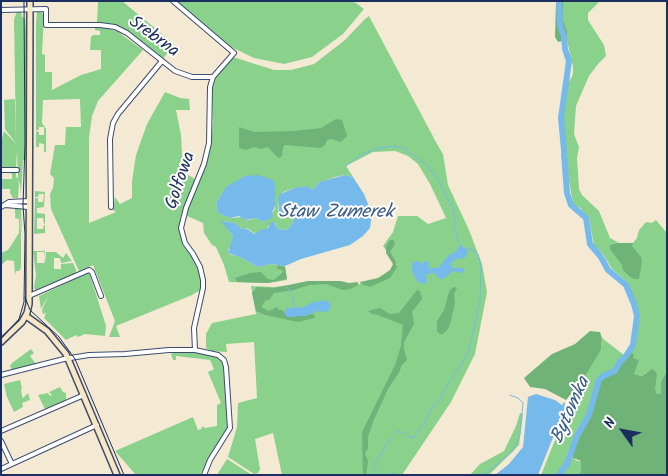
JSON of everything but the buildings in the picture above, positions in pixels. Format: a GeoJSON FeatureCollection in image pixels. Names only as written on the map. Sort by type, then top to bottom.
{"type":"FeatureCollection","features":[{"type":"Feature","properties":{"kind":"main road"},"geometry":{"type":"LineString","coordinates":[[1,342],[18,327],[26,316],[29,296],[30,1]]}},
{"type":"Feature","properties":{"kind":"main road"},"geometry":{"type":"LineString","coordinates":[[26,316],[50,333],[62,347],[117,475]]}},
{"type":"Feature","properties":{"kind":"street"},"geometry":{"type":"LineString","coordinates":[[173,1],[234,53],[213,77]]}},
{"type":"Feature","properties":{"kind":"street"},"geometry":{"type":"LineString","coordinates":[[179,7],[183,1]]}},
{"type":"Feature","properties":{"kind":"street"},"geometry":{"type":"LineString","coordinates":[[1,10],[30,9]]}},
{"type":"Feature","properties":{"kind":"street","name":"Srebrna"},"geometry":{"type":"LineString","coordinates":[[30,9],[46,9],[46,25],[100,25],[115,27],[127,33],[184,76],[213,77]]}},
{"type":"Feature","properties":{"kind":"street"},"geometry":{"type":"LineString","coordinates":[[111,207],[110,139],[113,123],[118,114],[162,61]]}},
{"type":"Feature","properties":{"kind":"street","name":"Golfowa"},"geometry":{"type":"LineString","coordinates":[[195,350],[194,328],[203,280],[200,267],[194,254],[185,242],[181,228],[186,208],[208,149],[210,86],[213,77]]}},
{"type":"Feature","properties":{"kind":"street"},"geometry":{"type":"LineString","coordinates":[[1,170],[16,170]]}},
{"type":"Feature","properties":{"kind":"street"},"geometry":{"type":"LineString","coordinates":[[3,206],[9,202],[28,200]]}},
{"type":"Feature","properties":{"kind":"street"},"geometry":{"type":"LineString","coordinates":[[3,206],[28,207]]}},
{"type":"Feature","properties":{"kind":"street"},"geometry":{"type":"LineString","coordinates":[[29,296],[89,270],[92,272],[101,296]]}},
{"type":"Feature","properties":{"kind":"street"},"geometry":{"type":"LineString","coordinates":[[1,375],[68,358],[89,355],[195,350],[218,355],[224,360],[229,399],[229,432],[216,450],[204,475]]}},
{"type":"Feature","properties":{"kind":"street"},"geometry":{"type":"LineString","coordinates":[[1,431],[84,395]]}},
{"type":"Feature","properties":{"kind":"street"},"geometry":{"type":"LineString","coordinates":[[1,469],[97,425]]}},
{"type":"Feature","properties":{"kind":"street"},"geometry":{"type":"LineString","coordinates":[[1,441],[12,464]]}},
{"type":"Feature","properties":{"kind":"green space"},"geometry":{"type":"Polygon","coordinates":[[[98,1],[122,1],[174,44],[163,59],[128,31],[114,25],[97,23],[98,1]]]}},
{"type":"Feature","properties":{"kind":"green space"},"geometry":{"type":"Polygon","coordinates":[[[175,1],[349,1],[356,3],[364,9],[343,34],[312,57],[284,64],[254,58],[227,45],[175,1]]]}},
{"type":"Feature","properties":{"kind":"green space"},"geometry":{"type":"Polygon","coordinates":[[[556,1],[563,1],[563,20],[567,31],[567,40],[558,42],[555,37],[556,1]]]}},
{"type":"Feature","properties":{"kind":"green space"},"geometry":{"type":"Polygon","coordinates":[[[563,1],[600,1],[588,13],[588,20],[604,45],[606,56],[589,76],[576,106],[574,134],[579,147],[577,158],[579,189],[582,195],[599,211],[610,238],[619,243],[633,243],[637,238],[639,230],[646,222],[652,223],[656,220],[667,233],[667,371],[661,381],[661,394],[657,394],[647,372],[642,376],[633,374],[632,358],[634,354],[631,352],[637,334],[637,305],[627,282],[612,269],[603,254],[594,245],[589,219],[580,208],[573,204],[568,175],[563,118],[568,84],[573,74],[573,67],[567,31],[563,20],[563,1]]]}},
{"type":"Feature","properties":{"kind":"green space"},"geometry":{"type":"Polygon","coordinates":[[[17,12],[21,12],[22,17],[25,18],[27,34],[27,162],[25,194],[26,160],[23,160],[21,194],[20,184],[17,179],[19,184],[18,198],[13,198],[10,189],[1,189],[1,179],[12,179],[10,171],[16,171],[16,177],[18,178],[17,151],[16,169],[1,169],[1,142],[4,131],[17,145],[5,129],[4,100],[15,100],[14,19],[17,12]]]}},
{"type":"Feature","properties":{"kind":"green space"},"geometry":{"type":"Polygon","coordinates":[[[37,12],[41,12],[44,15],[42,54],[45,55],[45,72],[52,72],[52,90],[81,75],[101,69],[101,50],[90,50],[91,37],[93,35],[100,35],[100,31],[95,30],[95,28],[107,28],[118,32],[143,50],[98,101],[92,116],[89,138],[89,223],[116,212],[113,210],[115,197],[120,204],[132,198],[132,181],[136,155],[147,124],[165,92],[180,98],[189,99],[190,110],[176,110],[181,135],[183,172],[195,179],[181,215],[180,232],[182,240],[198,265],[202,289],[192,295],[116,326],[120,337],[109,337],[115,321],[93,265],[79,271],[51,209],[50,194],[54,178],[50,174],[55,145],[65,145],[66,127],[81,127],[80,99],[43,100],[42,123],[46,129],[46,152],[44,152],[44,144],[39,143],[39,147],[36,147],[36,131],[39,132],[39,135],[44,135],[44,127],[39,127],[39,130],[36,130],[37,12]]]}},
{"type":"Feature","properties":{"kind":"green space"},"geometry":{"type":"Polygon","coordinates":[[[369,16],[443,154],[448,185],[482,264],[487,292],[475,354],[451,402],[402,475],[282,475],[273,433],[255,439],[260,469],[258,473],[254,474],[228,457],[237,427],[238,403],[257,398],[254,342],[226,344],[227,352],[211,351],[206,348],[206,334],[212,323],[256,314],[251,286],[274,287],[307,283],[330,283],[343,287],[377,281],[389,275],[397,265],[383,246],[393,232],[398,216],[417,216],[428,224],[446,218],[418,164],[408,156],[395,151],[373,152],[346,166],[353,177],[345,175],[335,177],[318,183],[314,189],[295,188],[283,192],[278,200],[278,210],[279,212],[291,214],[294,220],[286,230],[278,229],[275,223],[269,225],[266,230],[260,230],[256,234],[246,228],[242,229],[235,223],[223,221],[233,236],[228,250],[229,254],[240,257],[258,267],[270,264],[285,266],[287,280],[268,283],[229,282],[216,247],[212,245],[204,233],[203,223],[185,215],[206,166],[211,146],[213,122],[212,86],[217,74],[233,57],[274,70],[291,70],[314,64],[345,40],[369,16]],[[245,176],[219,198],[216,203],[218,213],[230,218],[242,217],[245,220],[256,218],[263,222],[269,218],[275,209],[275,183],[245,176]]]}},
{"type":"Feature","properties":{"kind":"green space"},"geometry":{"type":"Polygon","coordinates":[[[34,18],[33,188],[31,186],[34,18]]]}},
{"type":"Feature","properties":{"kind":"green space"},"geometry":{"type":"Polygon","coordinates":[[[336,119],[342,120],[347,136],[341,142],[331,139],[327,140],[321,148],[285,145],[282,156],[279,158],[268,147],[261,149],[254,147],[246,150],[239,148],[239,127],[254,132],[293,131],[321,128],[336,119]]]}},
{"type":"Feature","properties":{"kind":"green space"},"geometry":{"type":"Polygon","coordinates":[[[35,191],[45,192],[44,207],[37,208],[37,213],[45,214],[45,224],[43,218],[37,218],[37,229],[43,229],[45,225],[45,233],[34,234],[35,198],[38,198],[38,202],[43,202],[44,194],[39,194],[38,197],[35,197],[35,191]]]}},
{"type":"Feature","properties":{"kind":"green space"},"geometry":{"type":"Polygon","coordinates":[[[21,207],[22,234],[19,210],[21,268],[19,271],[16,271],[15,275],[14,261],[7,260],[1,265],[1,253],[8,250],[19,233],[19,219],[15,218],[15,215],[17,215],[15,214],[15,208],[19,209],[21,207]]]}},
{"type":"Feature","properties":{"kind":"green space"},"geometry":{"type":"Polygon","coordinates":[[[390,240],[394,240],[395,244],[390,252],[397,267],[390,278],[370,287],[361,284],[360,282],[378,278],[390,270],[393,264],[386,253],[386,246],[390,240]]]}},
{"type":"Feature","properties":{"kind":"green space"},"geometry":{"type":"Polygon","coordinates":[[[633,243],[632,246],[641,257],[639,279],[630,277],[623,270],[622,265],[610,249],[610,245],[633,243]]]}},
{"type":"Feature","properties":{"kind":"green space"},"geometry":{"type":"Polygon","coordinates":[[[33,251],[45,251],[44,257],[44,252],[37,252],[37,263],[44,263],[44,258],[45,264],[46,252],[56,252],[63,258],[66,253],[72,261],[61,263],[60,258],[54,258],[54,269],[61,269],[61,264],[73,263],[76,275],[40,288],[38,292],[34,288],[36,275],[33,251]]]}},
{"type":"Feature","properties":{"kind":"green space"},"geometry":{"type":"Polygon","coordinates":[[[278,265],[285,267],[287,279],[268,283],[237,282],[235,278],[261,272],[268,279],[274,280],[283,272],[277,269],[278,265]]]}},
{"type":"Feature","properties":{"kind":"green space"},"geometry":{"type":"Polygon","coordinates":[[[89,272],[106,326],[105,336],[85,334],[78,337],[76,335],[66,340],[44,318],[46,313],[43,314],[42,310],[48,296],[41,309],[39,296],[89,272]]]}},
{"type":"Feature","properties":{"kind":"green space"},"geometry":{"type":"Polygon","coordinates":[[[308,281],[358,282],[358,285],[343,290],[326,284],[309,285],[294,290],[274,293],[261,307],[269,311],[277,307],[279,310],[283,310],[284,313],[305,316],[311,314],[315,315],[314,318],[298,322],[265,315],[256,311],[252,293],[257,287],[274,288],[308,281]]]}},
{"type":"Feature","properties":{"kind":"green space"},"geometry":{"type":"Polygon","coordinates":[[[455,287],[457,288],[454,294],[455,302],[451,321],[448,329],[443,334],[440,334],[437,331],[437,321],[444,310],[449,292],[455,287]]]}},
{"type":"Feature","properties":{"kind":"green space"},"geometry":{"type":"Polygon","coordinates":[[[417,290],[420,291],[422,299],[412,312],[414,324],[404,342],[407,360],[401,366],[400,371],[388,389],[373,422],[365,454],[368,461],[366,475],[363,475],[362,432],[395,365],[401,346],[403,325],[368,311],[380,308],[390,314],[399,313],[417,290]]]}},
{"type":"Feature","properties":{"kind":"green space"},"geometry":{"type":"Polygon","coordinates":[[[590,331],[600,332],[602,338],[601,350],[582,381],[566,400],[545,389],[530,387],[524,378],[552,354],[575,344],[590,331]]]}},
{"type":"Feature","properties":{"kind":"green space"},"geometry":{"type":"Polygon","coordinates":[[[602,338],[624,355],[614,370],[604,374],[598,380],[588,414],[575,435],[569,455],[577,461],[581,461],[581,473],[579,475],[541,475],[567,410],[587,371],[601,350],[602,338]]]}},
{"type":"Feature","properties":{"kind":"green space"},"geometry":{"type":"Polygon","coordinates":[[[31,349],[34,353],[30,356],[36,364],[12,370],[10,366],[12,363],[31,349]]]}},
{"type":"Feature","properties":{"kind":"green space"},"geometry":{"type":"Polygon","coordinates":[[[175,352],[209,353],[222,360],[225,369],[228,408],[227,428],[200,475],[136,475],[115,451],[193,417],[198,430],[203,426],[205,428],[217,426],[217,405],[221,403],[208,372],[214,369],[210,360],[176,356],[176,360],[173,360],[171,354],[175,352]]]}},
{"type":"Feature","properties":{"kind":"green space"},"geometry":{"type":"Polygon","coordinates":[[[631,352],[634,354],[633,358],[639,360],[634,374],[642,376],[652,369],[657,374],[655,389],[657,394],[661,394],[661,381],[667,371],[667,475],[579,475],[581,472],[581,461],[573,458],[572,453],[591,412],[599,383],[604,377],[616,371],[620,363],[631,352]]]}},
{"type":"Feature","properties":{"kind":"green space"},"geometry":{"type":"Polygon","coordinates":[[[20,380],[22,397],[28,393],[30,400],[22,403],[23,407],[14,412],[7,397],[4,384],[20,380]]]}},
{"type":"Feature","properties":{"kind":"green space"},"geometry":{"type":"Polygon","coordinates":[[[60,387],[66,393],[66,400],[45,409],[38,395],[48,393],[50,396],[52,395],[49,392],[60,387]]]}},
{"type":"Feature","properties":{"kind":"green space"},"geometry":{"type":"Polygon","coordinates":[[[520,413],[523,414],[519,445],[489,475],[470,475],[480,464],[504,451],[520,413]]]}},
{"type":"Feature","properties":{"kind":"green space"},"geometry":{"type":"Polygon","coordinates":[[[227,459],[252,475],[217,475],[227,459]]]}},
{"type":"Feature","properties":{"kind":"water"},"geometry":{"type":"Polygon","coordinates":[[[258,175],[273,180],[275,183],[273,217],[263,222],[256,218],[245,220],[239,216],[230,218],[218,213],[216,203],[226,187],[245,176],[258,175]]]}},
{"type":"Feature","properties":{"kind":"water","name":"Staw Zumerek"},"geometry":{"type":"Polygon","coordinates":[[[345,175],[353,177],[364,194],[372,214],[370,228],[363,236],[350,245],[301,259],[285,266],[270,264],[258,267],[228,253],[233,236],[221,221],[235,223],[242,229],[245,228],[255,234],[260,230],[268,228],[271,222],[274,222],[278,229],[286,230],[294,220],[291,214],[279,212],[278,200],[280,194],[307,186],[314,189],[318,183],[345,175]]]}},
{"type":"Feature","properties":{"kind":"water"},"geometry":{"type":"Polygon","coordinates":[[[461,245],[468,251],[465,258],[456,259],[450,264],[453,268],[463,268],[464,272],[453,271],[443,279],[431,273],[426,275],[427,283],[423,284],[417,281],[412,272],[412,263],[416,261],[423,263],[428,260],[429,268],[438,268],[461,245]]]}},
{"type":"Feature","properties":{"kind":"water"},"geometry":{"type":"Polygon","coordinates":[[[325,300],[329,302],[331,307],[327,312],[317,311],[305,316],[288,317],[284,313],[287,308],[304,307],[311,303],[325,300]]]}},
{"type":"Feature","properties":{"kind":"water"},"geometry":{"type":"Polygon","coordinates":[[[536,394],[555,400],[562,405],[565,403],[564,410],[538,475],[495,475],[509,464],[523,447],[528,397],[536,394]]]}},
{"type":"Feature","properties":{"kind":"waterway","name":"Bytomka"},"geometry":{"type":"LineString","coordinates":[[559,1],[560,25],[569,61],[561,118],[564,150]]}},
{"type":"Feature","properties":{"kind":"waterway"},"geometry":{"type":"LineString","coordinates":[[346,166],[359,156],[375,149],[391,146],[404,148],[428,166],[439,181],[453,207],[454,229],[460,246]]}},
{"type":"Feature","properties":{"kind":"waterway","name":"Bytomka"},"geometry":{"type":"LineString","coordinates":[[559,475],[567,464],[577,436],[589,415],[599,380],[603,376],[615,371],[633,345],[637,316],[626,285],[608,270],[601,257],[590,244],[586,218],[571,205],[567,193],[564,154]]}},
{"type":"Feature","properties":{"kind":"waterway"},"geometry":{"type":"LineString","coordinates":[[408,436],[413,438],[424,423],[432,407],[436,404],[468,353],[480,301],[481,267],[478,254],[468,247],[468,251]]}},
{"type":"Feature","properties":{"kind":"waterway"},"geometry":{"type":"LineString","coordinates":[[287,287],[291,294]]}},
{"type":"Feature","properties":{"kind":"waterway"},"geometry":{"type":"LineString","coordinates":[[292,296],[294,307]]}},
{"type":"Feature","properties":{"kind":"waterway"},"geometry":{"type":"LineString","coordinates":[[484,475],[513,451],[520,434],[523,403],[518,398],[510,395]]}},
{"type":"Feature","properties":{"kind":"waterway"},"geometry":{"type":"LineString","coordinates":[[395,433],[399,431],[404,434]]}},
{"type":"Feature","properties":{"kind":"waterway"},"geometry":{"type":"LineString","coordinates":[[380,475],[374,466],[392,437]]}},
{"type":"Feature","properties":{"kind":"waterway"},"geometry":{"type":"LineString","coordinates":[[391,475],[394,473],[396,475]]}},
{"type":"Feature","properties":{"kind":"tram line"},"geometry":{"type":"LineString","coordinates":[[1,339],[19,319],[24,302],[24,1]]}},
{"type":"Feature","properties":{"kind":"tram line"},"geometry":{"type":"LineString","coordinates":[[25,297],[30,310],[59,337],[75,359],[124,475]]}}]}
